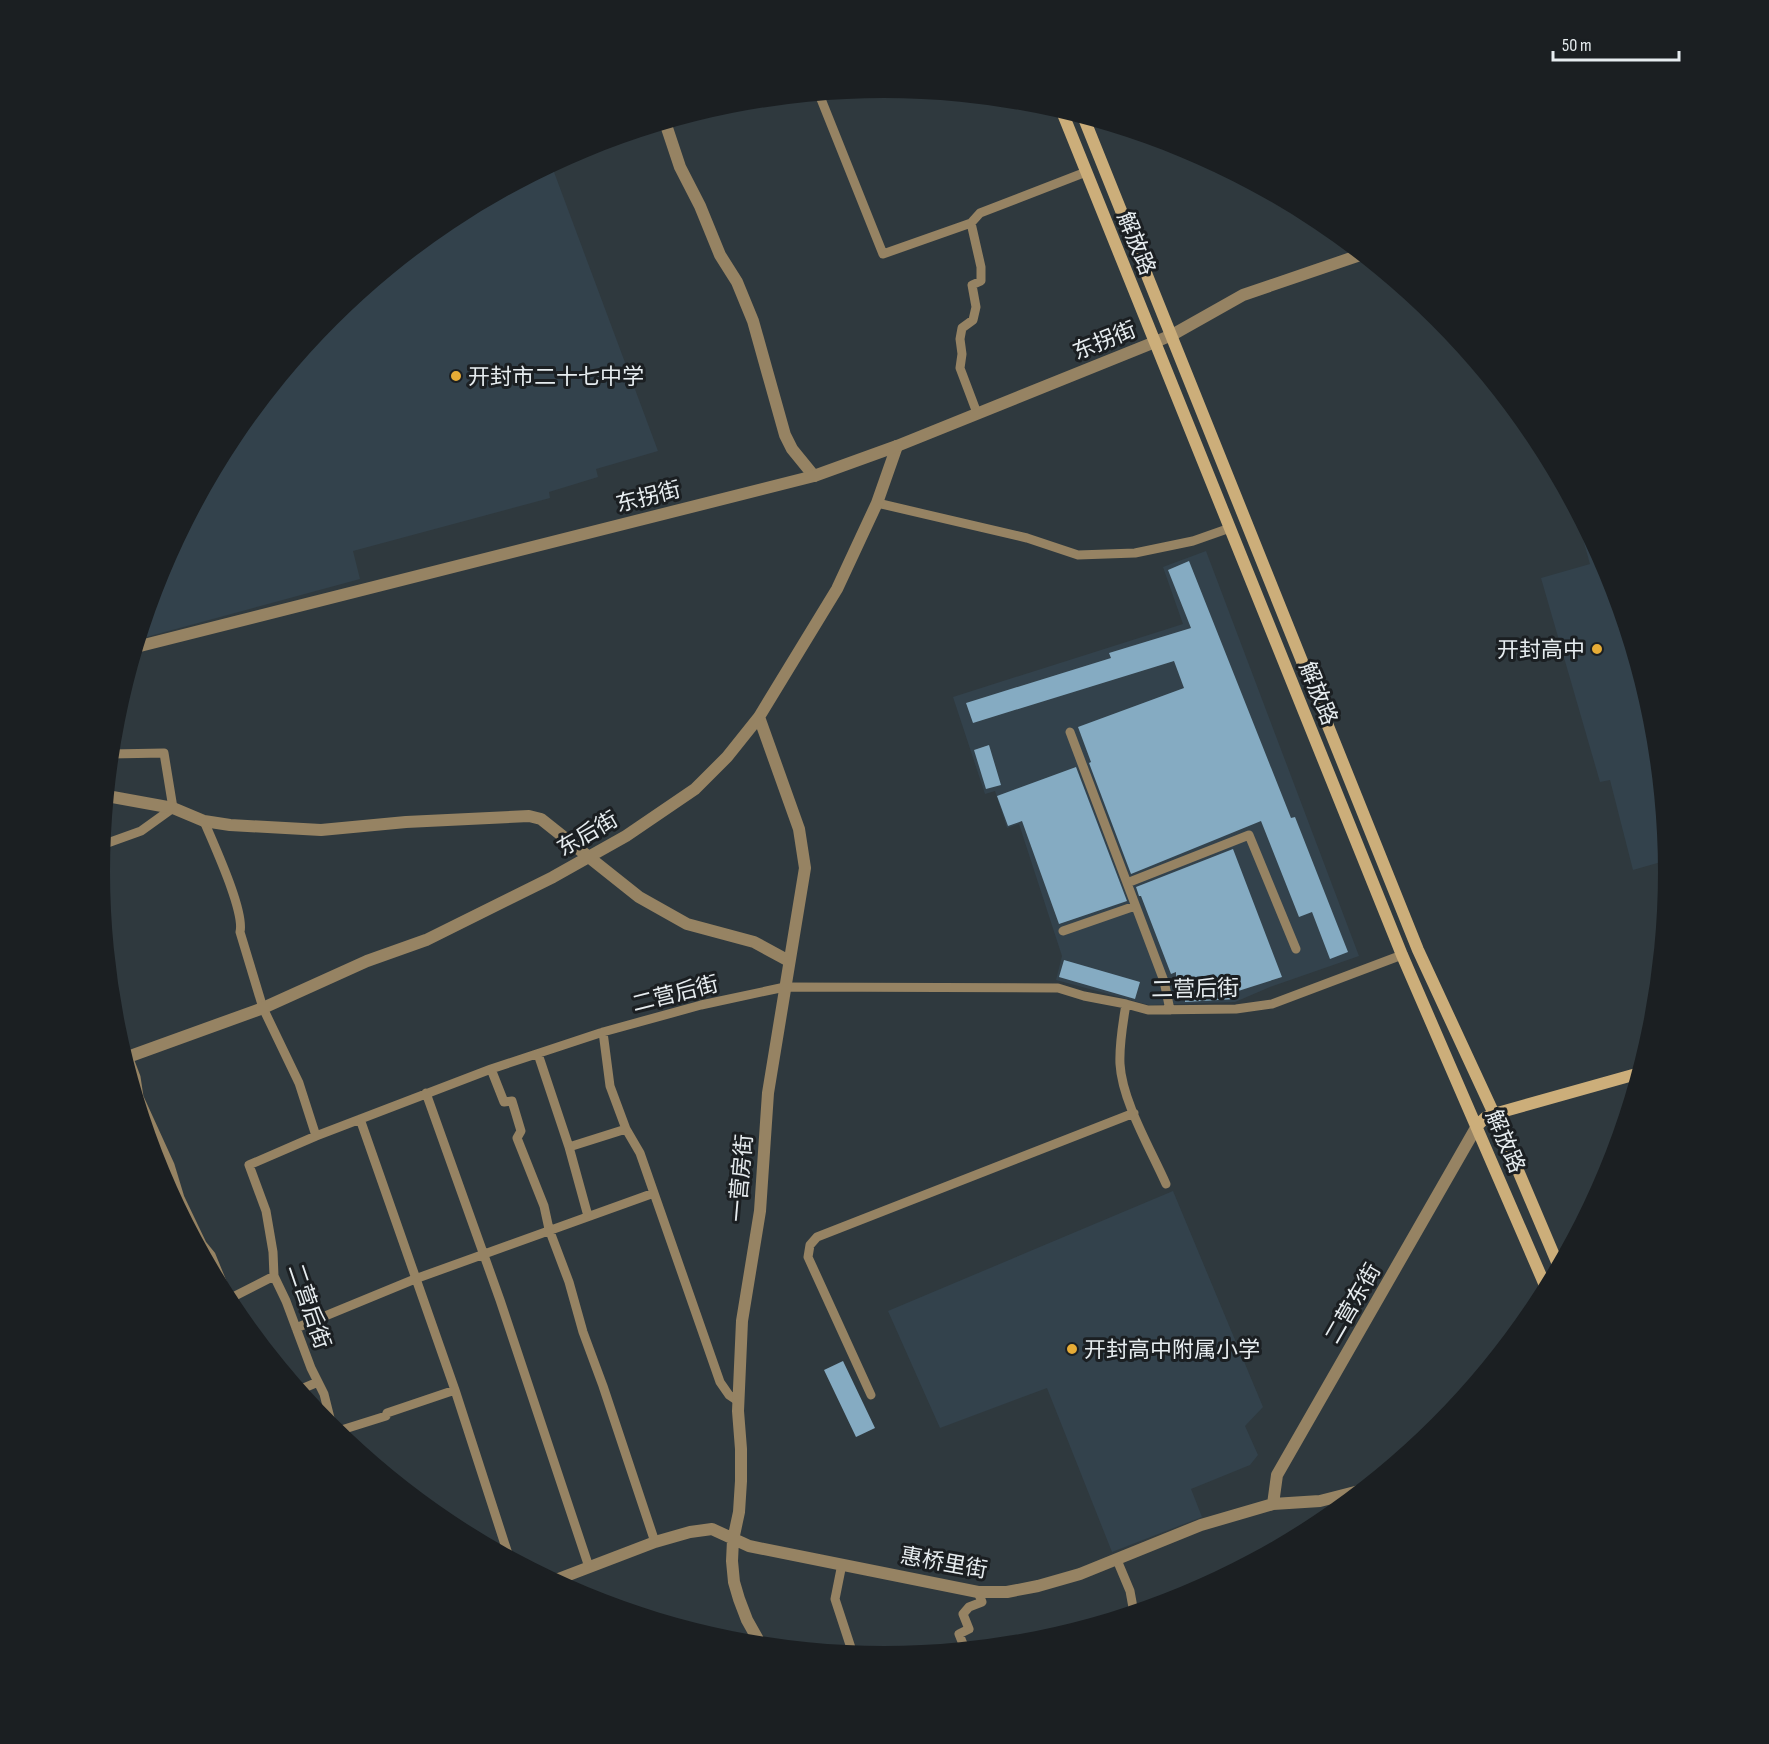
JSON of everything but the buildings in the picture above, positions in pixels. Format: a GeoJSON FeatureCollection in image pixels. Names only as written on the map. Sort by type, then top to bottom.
{"type":"FeatureCollection","features":[{"type":"Feature","properties":{"kind":"main road","name":"解放路"},"geometry":{"type":"LineString","coordinates":[[1064,119],[1402,954],[1542,1279]]}},
{"type":"Feature","properties":{"kind":"main road","name":"解放路"},"geometry":{"type":"LineString","coordinates":[[1086,124],[1418,950],[1494,1114],[1555,1258]]}},
{"type":"Feature","properties":{"kind":"main road"},"geometry":{"type":"LineString","coordinates":[[1477,1126],[1494,1114],[1632,1075]]}},
{"type":"Feature","properties":{"kind":"street"},"geometry":{"type":"LineString","coordinates":[[667,129],[680,166],[753,321],[785,435],[792,449],[814,476]]}},
{"type":"Feature","properties":{"kind":"street","name":"东拐街"},"geometry":{"type":"LineString","coordinates":[[144,645],[814,476],[897,446],[1172,335],[1243,295],[1355,257]]}},
{"type":"Feature","properties":{"kind":"street","name":"东后街"},"geometry":{"type":"LineString","coordinates":[[132,1055],[263,1008],[367,961],[426,940],[553,877],[626,836],[695,789],[728,757],[759,717],[837,589],[877,503],[897,446]]}},
{"type":"Feature","properties":{"kind":"street","name":"一营房街"},"geometry":{"type":"LineString","coordinates":[[756,1636],[747,1620],[734,1582],[732,1561],[741,1481],[738,1401],[742,1321],[760,1210],[768,1093],[804,868],[800,829],[759,717]]}},
{"type":"Feature","properties":{"kind":"street"},"geometry":{"type":"LineString","coordinates":[[114,797],[173,808],[204,820],[230,825],[321,830],[406,822],[529,816],[541,819],[639,897],[687,924],[754,942],[789,961]]}},
{"type":"Feature","properties":{"kind":"street","name":"二营东街"},"geometry":{"type":"LineString","coordinates":[[1273,1504],[1277,1475],[1477,1126]]}},
{"type":"Feature","properties":{"kind":"street","name":"惠桥里街"},"geometry":{"type":"LineString","coordinates":[[564,1577],[655,1542],[690,1532],[712,1529],[749,1546],[978,1592],[1007,1592],[1080,1575],[1201,1525],[1273,1504],[1320,1501],[1344,1495]]}},
{"type":"Feature","properties":{"kind":"lane"},"geometry":{"type":"LineString","coordinates":[[822,100],[883,254],[971,223],[980,213],[1086,172]]}},
{"type":"Feature","properties":{"kind":"lane"},"geometry":{"type":"LineString","coordinates":[[971,223],[981,267],[981,281],[972,285],[976,307],[973,320],[962,328],[960,368],[977,413]]}},
{"type":"Feature","properties":{"kind":"lane"},"geometry":{"type":"LineString","coordinates":[[877,503],[1027,538],[1078,555],[1135,553],[1193,541],[1230,528]]}},
{"type":"Feature","properties":{"kind":"lane"},"geometry":{"type":"LineString","coordinates":[[1070,732],[1164,981],[1170,1010]]}},
{"type":"Feature","properties":{"kind":"lane"},"geometry":{"type":"LineString","coordinates":[[111,842],[141,831],[173,808],[164,753],[120,754]]}},
{"type":"Feature","properties":{"kind":"lane"},"geometry":{"type":"LineString","coordinates":[[204,820],[237,906],[242,924],[240,932],[263,1008],[299,1083],[316,1136]]}},
{"type":"Feature","properties":{"kind":"lane"},"geometry":{"type":"LineString","coordinates":[[1127,884],[1250,835],[1296,949]]}},
{"type":"Feature","properties":{"kind":"lane"},"geometry":{"type":"LineString","coordinates":[[1063,931],[1135,906]]}},
{"type":"Feature","properties":{"kind":"lane","name":"二营后街"},"geometry":{"type":"LineString","coordinates":[[329,1411],[324,1394],[274,1276],[273,1252],[266,1211],[249,1165],[316,1136],[491,1069],[603,1032],[701,1005],[785,987],[1058,988],[1148,1011],[1236,1009],[1272,1004],[1402,954]]}},
{"type":"Feature","properties":{"kind":"lane"},"geometry":{"type":"LineString","coordinates":[[1126,1004],[1120,1062],[1122,1079],[1134,1113],[1166,1184]]}},
{"type":"Feature","properties":{"kind":"lane"},"geometry":{"type":"LineString","coordinates":[[603,1032],[610,1086],[626,1129],[640,1154],[720,1382],[729,1395],[738,1401]]}},
{"type":"Feature","properties":{"kind":"lane"},"geometry":{"type":"LineString","coordinates":[[538,1054],[569,1147],[588,1216]]}},
{"type":"Feature","properties":{"kind":"lane"},"geometry":{"type":"LineString","coordinates":[[491,1069],[504,1101],[512,1101],[521,1131],[517,1138],[544,1206],[549,1229],[583,1332],[655,1542]]}},
{"type":"Feature","properties":{"kind":"lane"},"geometry":{"type":"LineString","coordinates":[[426,1093],[589,1567]]}},
{"type":"Feature","properties":{"kind":"lane"},"geometry":{"type":"LineString","coordinates":[[871,1395],[808,1257],[810,1245],[817,1237],[1134,1113]]}},
{"type":"Feature","properties":{"kind":"lane"},"geometry":{"type":"LineString","coordinates":[[360,1119],[455,1390],[506,1548]]}},
{"type":"Feature","properties":{"kind":"lane"},"geometry":{"type":"LineString","coordinates":[[569,1147],[626,1129]]}},
{"type":"Feature","properties":{"kind":"lane"},"geometry":{"type":"LineString","coordinates":[[157,1136],[172,1175]]}},
{"type":"Feature","properties":{"kind":"lane"},"geometry":{"type":"LineString","coordinates":[[296,1328],[482,1253],[654,1193]]}},
{"type":"Feature","properties":{"kind":"lane"},"geometry":{"type":"LineString","coordinates":[[236,1295],[274,1276]]}},
{"type":"Feature","properties":{"kind":"lane"},"geometry":{"type":"LineString","coordinates":[[306,1387],[318,1382]]}},
{"type":"Feature","properties":{"kind":"lane"},"geometry":{"type":"LineString","coordinates":[[345,1428],[386,1416],[387,1413],[455,1390]]}},
{"type":"Feature","properties":{"kind":"lane"},"geometry":{"type":"LineString","coordinates":[[1117,1560],[1130,1592],[1133,1605]]}},
{"type":"Feature","properties":{"kind":"lane"},"geometry":{"type":"LineString","coordinates":[[842,1564],[835,1599],[850,1645]]}},
{"type":"Feature","properties":{"kind":"lane"},"geometry":{"type":"LineString","coordinates":[[962,1642],[959,1634],[969,1629],[963,1614],[969,1607],[982,1602],[978,1592]]}},
{"type":"Feature","properties":{"kind":"shaded area","name":"开封市二十七中学"},"geometry":{"type":"Polygon","coordinates":[[[554,172],[658,451],[596,469],[598,477],[549,492],[550,498],[353,551],[360,579],[147,637],[169,576],[190,529],[214,485],[270,401],[302,361],[337,324],[413,258],[454,228],[497,201],[554,172]]]}},
{"type":"Feature","properties":{"kind":"shaded area","name":"开封高中"},"geometry":{"type":"Polygon","coordinates":[[[1582,536],[1618,623],[1633,672],[1652,771],[1659,863],[1633,870],[1610,780],[1600,782],[1541,578],[1590,564],[1582,536]]]}},
{"type":"Feature","properties":{"kind":"shaded area"},"geometry":{"type":"Polygon","coordinates":[[[1206,551],[1359,956],[1270,987],[1235,1002],[1149,1005],[1056,980],[1062,956],[1019,824],[1007,828],[995,791],[985,794],[953,697],[1183,624],[1163,567],[1206,551]]]}},
{"type":"Feature","properties":{"kind":"shaded area","name":"开封高中附属小学"},"geometry":{"type":"Polygon","coordinates":[[[1173,1191],[1263,1407],[1245,1426],[1258,1455],[1250,1465],[1191,1489],[1202,1517],[1112,1552],[1047,1388],[940,1428],[888,1311],[1173,1191]]]}},
{"type":"Feature","properties":{"kind":"place","name":"开封市二十七中学"},"geometry":{"type":"Point","coordinates":[456,376]}},
{"type":"Feature","properties":{"kind":"place","name":"开封高中"},"geometry":{"type":"Point","coordinates":[1597,649]}},
{"type":"Feature","properties":{"kind":"place","name":"开封高中附属小学"},"geometry":{"type":"Point","coordinates":[1072,1349]}}]}
